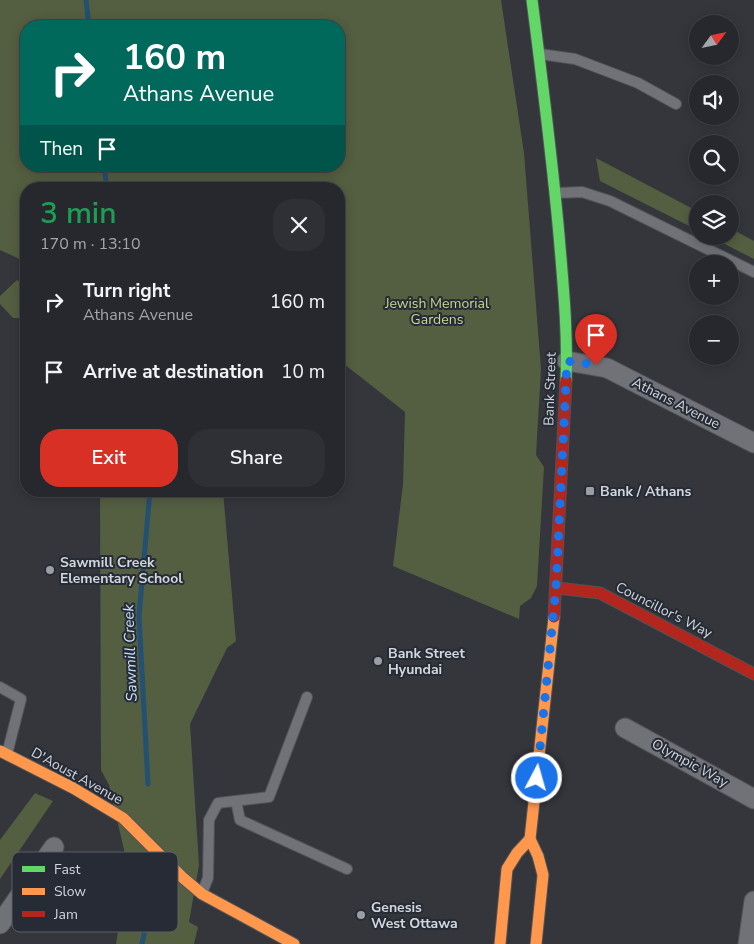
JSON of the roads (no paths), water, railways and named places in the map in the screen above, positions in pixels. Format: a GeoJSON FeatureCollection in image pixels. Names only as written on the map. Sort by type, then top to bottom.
{"type":"FeatureCollection","features":[{"type":"Feature","properties":{"kind":"main road","name":"Bank Street"},"geometry":{"type":"LineString","coordinates":[[532,0],[555,193],[564,294],[567,361],[551,657],[530,839],[538,856],[543,875],[536,944]]}},
{"type":"Feature","properties":{"kind":"main road","name":"Councillor's Way"},"geometry":{"type":"LineString","coordinates":[[556,588],[600,594],[754,674]]}},
{"type":"Feature","properties":{"kind":"main road","name":"D'Aoust Avenue"},"geometry":{"type":"LineString","coordinates":[[4,753],[73,788],[123,818],[157,852]]}},
{"type":"Feature","properties":{"kind":"main road"},"geometry":{"type":"LineString","coordinates":[[500,944],[507,870],[517,853],[530,839]]}},
{"type":"Feature","properties":{"kind":"main road","name":"D'Aoust Avenue"},"geometry":{"type":"LineString","coordinates":[[178,873],[202,894],[294,944]]}},
{"type":"Feature","properties":{"kind":"street","name":"Athans Avenue"},"geometry":{"type":"LineString","coordinates":[[567,361],[606,368],[754,443]]}},
{"type":"Feature","properties":{"kind":"street","name":"Olympic Way"},"geometry":{"type":"LineString","coordinates":[[625,728],[754,798]]}},
{"type":"Feature","properties":{"kind":"street"},"geometry":{"type":"LineString","coordinates":[[50,852],[54,847]]}},
{"type":"Feature","properties":{"kind":"street"},"geometry":{"type":"LineString","coordinates":[[748,944],[754,901]]}},
{"type":"Feature","properties":{"kind":"street"},"geometry":{"type":"LineString","coordinates":[[0,924],[12,907]]}},
{"type":"Feature","properties":{"kind":"lane"},"geometry":{"type":"LineString","coordinates":[[539,54],[575,60],[638,83],[676,104]]}},
{"type":"Feature","properties":{"kind":"lane"},"geometry":{"type":"LineString","coordinates":[[555,193],[582,192],[610,201],[754,272]]}},
{"type":"Feature","properties":{"kind":"lane"},"geometry":{"type":"LineString","coordinates":[[0,687],[22,699],[4,753]]}},
{"type":"Feature","properties":{"kind":"lane"},"geometry":{"type":"LineString","coordinates":[[202,894],[208,878],[209,820],[218,803],[269,797],[307,698]]}},
{"type":"Feature","properties":{"kind":"lane"},"geometry":{"type":"LineString","coordinates":[[236,801],[240,820],[347,869]]}},
{"type":"Feature","properties":{"kind":"waterway","name":"Sawmill Creek"},"geometry":{"type":"LineString","coordinates":[[86,0],[88,20]]}},
{"type":"Feature","properties":{"kind":"waterway","name":"Sawmill Creek"},"geometry":{"type":"LineString","coordinates":[[105,172],[106,182]]}},
{"type":"Feature","properties":{"kind":"waterway","name":"Sawmill Creek"},"geometry":{"type":"LineString","coordinates":[[148,784],[139,616],[149,497]]}},
{"type":"Feature","properties":{"kind":"waterway","name":"Sawmill Creek"},"geometry":{"type":"LineString","coordinates":[[142,944],[144,932]]}},
{"type":"Feature","properties":{"kind":"place","name":"Bank / Athans"},"geometry":{"type":"Point","coordinates":[590,491]}},
{"type":"Feature","properties":{"kind":"place","name":"Sawmill Creek Elementary School"},"geometry":{"type":"Point","coordinates":[50,570]}},
{"type":"Feature","properties":{"kind":"place","name":"Bank Street Hyundai"},"geometry":{"type":"Point","coordinates":[378,661]}},
{"type":"Feature","properties":{"kind":"place","name":"Genesis West Ottawa"},"geometry":{"type":"Point","coordinates":[361,915]}},
{"type":"Feature","properties":{"kind":"park label","name":"Jewish Memorial Gardens"},"geometry":{"type":"Point","coordinates":[437,312]}}]}
